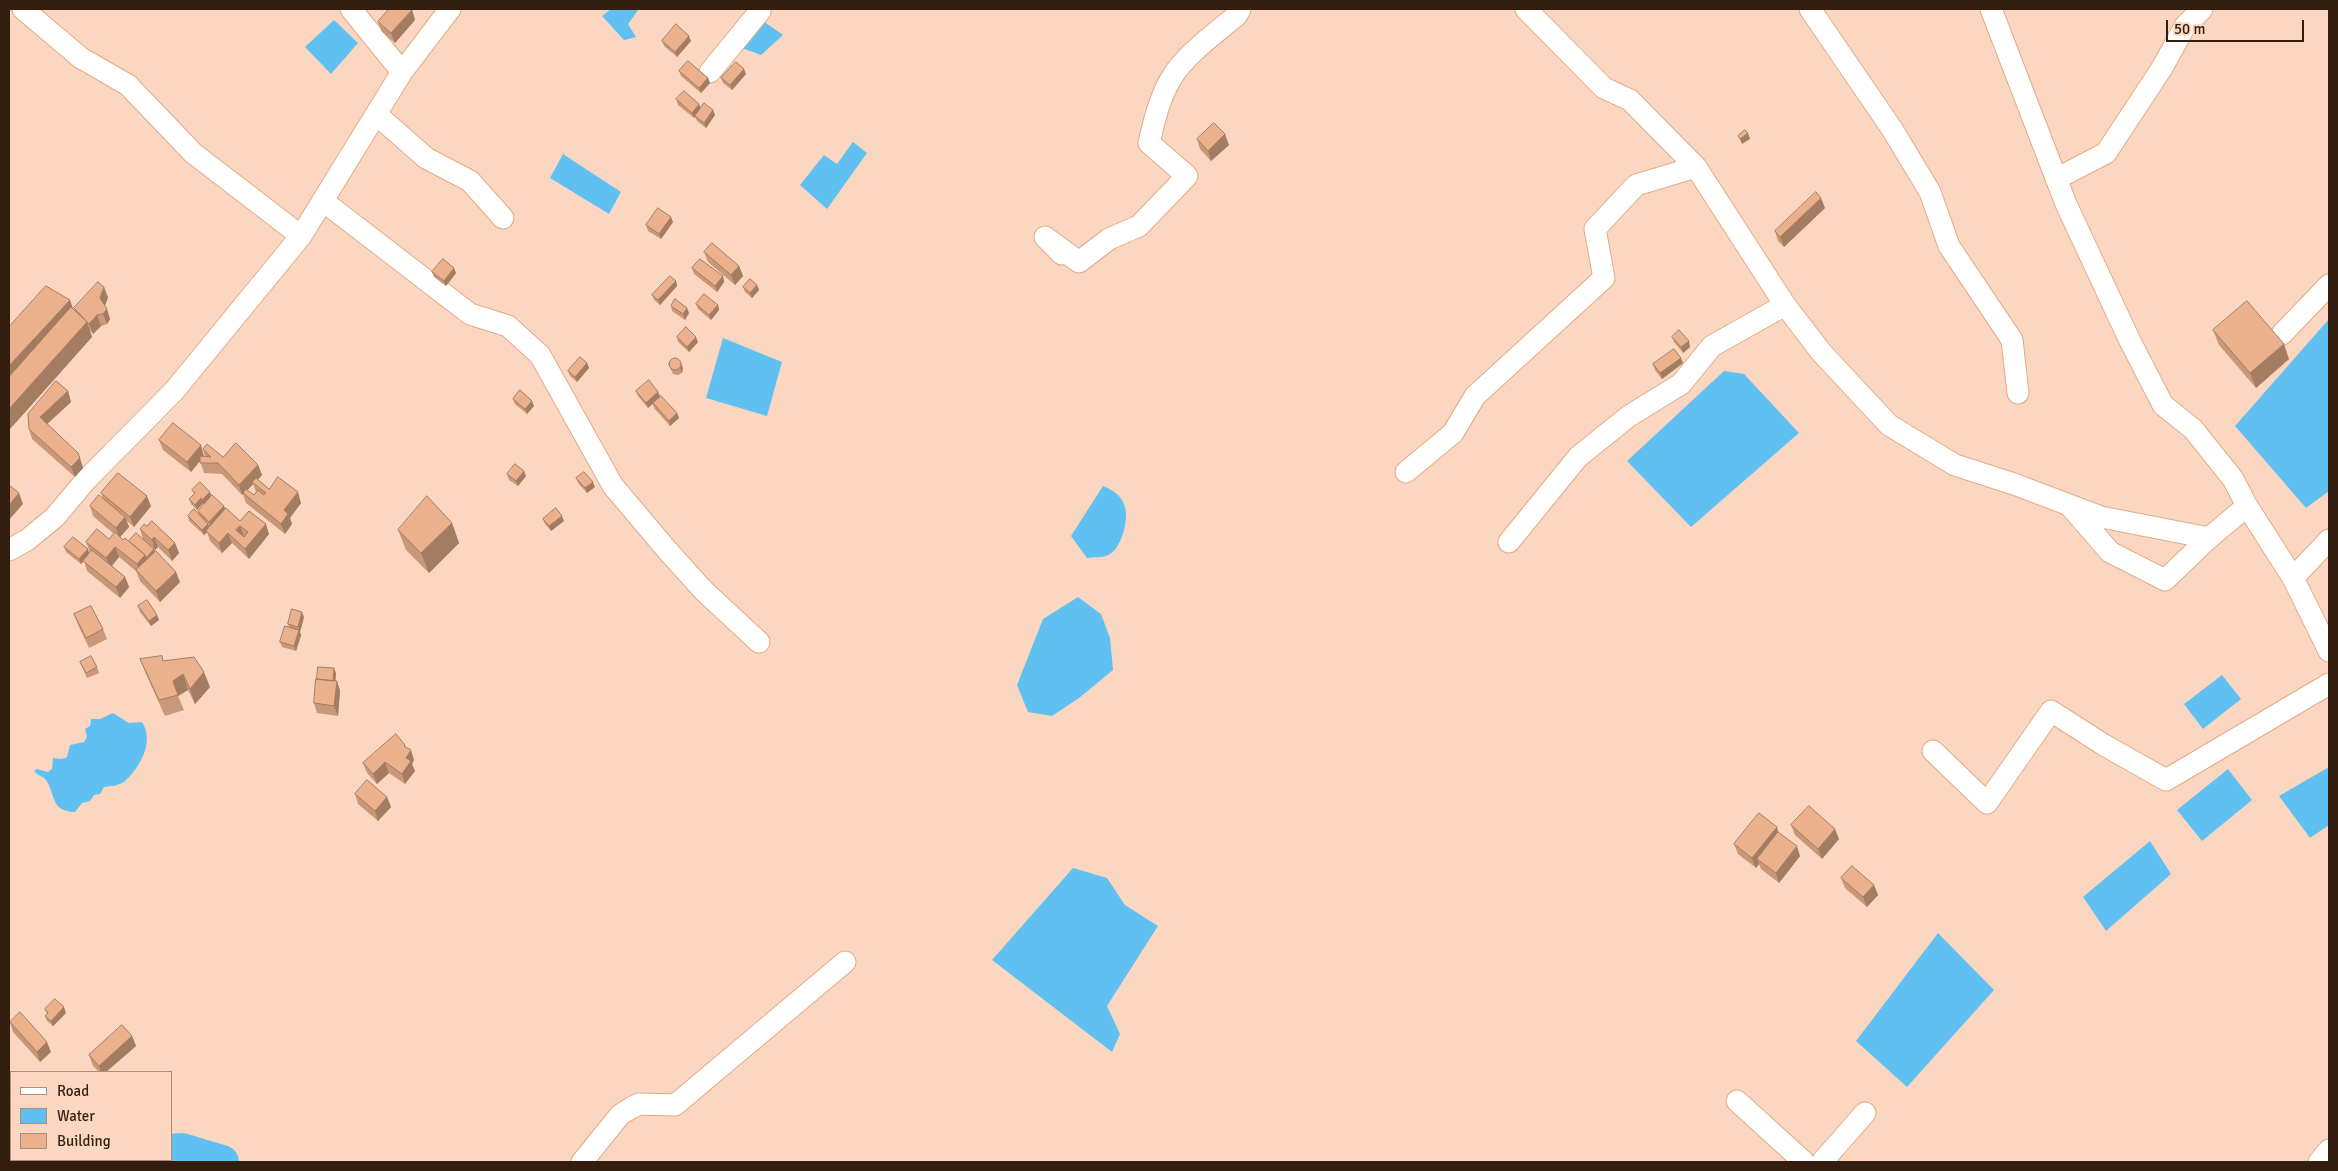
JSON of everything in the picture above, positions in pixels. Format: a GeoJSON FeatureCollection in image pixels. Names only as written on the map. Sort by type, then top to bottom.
{"type":"FeatureCollection","features":[{"type":"Feature","properties":{"kind":"street"},"geometry":{"type":"LineString","coordinates":[[23,9],[81,58],[128,85],[193,153],[301,236]]}},
{"type":"Feature","properties":{"kind":"street"},"geometry":{"type":"LineString","coordinates":[[350,9],[402,72]]}},
{"type":"Feature","properties":{"kind":"street"},"geometry":{"type":"LineString","coordinates":[[9,550],[27,540],[55,517],[86,480],[174,391],[301,236],[402,72],[450,9]]}},
{"type":"Feature","properties":{"kind":"street"},"geometry":{"type":"LineString","coordinates":[[710,72],[759,9]]}},
{"type":"Feature","properties":{"kind":"street"},"geometry":{"type":"LineString","coordinates":[[1062,254],[1044,237],[1079,262],[1109,239],[1138,226],[1187,176],[1149,143],[1156,114],[1172,76],[1198,48],[1237,15],[1240,9]]}},
{"type":"Feature","properties":{"kind":"street"},"geometry":{"type":"LineString","coordinates":[[1526,9],[1604,88],[1630,100],[1696,167],[1785,305],[1821,352],[1889,425],[1955,465],[2101,517],[2209,538]]}},
{"type":"Feature","properties":{"kind":"street"},"geometry":{"type":"LineString","coordinates":[[1810,9],[1892,129],[1930,192],[1949,246],[2012,340],[2018,392]]}},
{"type":"Feature","properties":{"kind":"street"},"geometry":{"type":"LineString","coordinates":[[1991,9],[2066,204],[2130,341],[2163,405],[2193,428],[2233,479],[2247,506],[2293,578],[2329,651]]}},
{"type":"Feature","properties":{"kind":"street"},"geometry":{"type":"LineString","coordinates":[[2056,179],[2106,153],[2162,68],[2185,26],[2202,9]]}},
{"type":"Feature","properties":{"kind":"street"},"geometry":{"type":"LineString","coordinates":[[376,114],[426,158],[470,181],[503,218]]}},
{"type":"Feature","properties":{"kind":"street"},"geometry":{"type":"LineString","coordinates":[[1406,472],[1453,433],[1474,396],[1604,278],[1595,229],[1636,185],[1696,167]]}},
{"type":"Feature","properties":{"kind":"street"},"geometry":{"type":"LineString","coordinates":[[323,201],[470,314],[508,326],[540,354],[614,486],[704,591],[759,642]]}},
{"type":"Feature","properties":{"kind":"street"},"geometry":{"type":"LineString","coordinates":[[2282,334],[2329,286]]}},
{"type":"Feature","properties":{"kind":"street"},"geometry":{"type":"LineString","coordinates":[[1509,542],[1578,457],[1629,416],[1681,384],[1712,346],[1785,305]]}},
{"type":"Feature","properties":{"kind":"street"},"geometry":{"type":"LineString","coordinates":[[2068,504],[2110,552],[2165,580],[2209,538],[2247,506]]}},
{"type":"Feature","properties":{"kind":"street"},"geometry":{"type":"LineString","coordinates":[[2293,578],[2329,540]]}},
{"type":"Feature","properties":{"kind":"street"},"geometry":{"type":"LineString","coordinates":[[1933,751],[1987,803],[2051,711],[2104,745],[2166,780],[2329,684]]}},
{"type":"Feature","properties":{"kind":"street"},"geometry":{"type":"LineString","coordinates":[[582,1162],[620,1115],[639,1104],[675,1105],[845,962]]}},
{"type":"Feature","properties":{"kind":"street"},"geometry":{"type":"LineString","coordinates":[[1737,1101],[1804,1162]]}},
{"type":"Feature","properties":{"kind":"street"},"geometry":{"type":"LineString","coordinates":[[1822,1162],[1865,1113]]}},
{"type":"Feature","properties":{"kind":"street"},"geometry":{"type":"LineString","coordinates":[[2319,1162],[2329,1150]]}},
{"type":"Feature","properties":{"kind":"water"},"geometry":{"type":"Polygon","coordinates":[[[611,9],[639,9],[628,24],[636,37],[624,40],[602,16],[611,9]]]}},
{"type":"Feature","properties":{"kind":"water"},"geometry":{"type":"Polygon","coordinates":[[[334,20],[358,43],[331,74],[305,47],[334,20]]]}},
{"type":"Feature","properties":{"kind":"water"},"geometry":{"type":"Polygon","coordinates":[[[763,21],[783,35],[761,55],[739,47],[763,21]]]}},
{"type":"Feature","properties":{"kind":"water"},"geometry":{"type":"Polygon","coordinates":[[[853,142],[867,153],[827,209],[800,185],[824,155],[837,164],[853,142]]]}},
{"type":"Feature","properties":{"kind":"water"},"geometry":{"type":"Polygon","coordinates":[[[563,154],[621,192],[609,214],[550,178],[563,154]]]}},
{"type":"Feature","properties":{"kind":"water"},"geometry":{"type":"Polygon","coordinates":[[[2329,319],[2329,491],[2306,508],[2235,426],[2329,319]]]}},
{"type":"Feature","properties":{"kind":"water"},"geometry":{"type":"Polygon","coordinates":[[[723,338],[782,362],[767,416],[706,398],[723,338]]]}},
{"type":"Feature","properties":{"kind":"water"},"geometry":{"type":"Polygon","coordinates":[[[1724,371],[1744,374],[1799,433],[1691,527],[1627,461],[1724,371]]]}},
{"type":"Feature","properties":{"kind":"water"},"geometry":{"type":"Polygon","coordinates":[[[1103,486],[1118,495],[1124,504],[1126,516],[1124,531],[1118,545],[1110,554],[1102,557],[1087,558],[1071,536],[1103,486]]]}},
{"type":"Feature","properties":{"kind":"water"},"geometry":{"type":"Polygon","coordinates":[[[1078,597],[1101,614],[1110,638],[1113,670],[1079,698],[1052,716],[1028,712],[1017,685],[1043,619],[1078,597]]]}},
{"type":"Feature","properties":{"kind":"water"},"geometry":{"type":"Polygon","coordinates":[[[2222,675],[2241,699],[2203,729],[2184,704],[2222,675]]]}},
{"type":"Feature","properties":{"kind":"water"},"geometry":{"type":"Polygon","coordinates":[[[113,713],[129,723],[142,722],[146,729],[146,746],[140,762],[124,782],[104,787],[100,794],[94,795],[90,801],[82,803],[75,812],[61,809],[57,805],[46,780],[34,771],[37,769],[48,772],[52,769],[53,758],[62,759],[67,757],[70,745],[84,742],[87,737],[85,729],[90,726],[91,719],[100,719],[113,713]]]}},
{"type":"Feature","properties":{"kind":"water"},"geometry":{"type":"Polygon","coordinates":[[[2329,767],[2329,825],[2310,838],[2279,796],[2329,767]]]}},
{"type":"Feature","properties":{"kind":"water"},"geometry":{"type":"Polygon","coordinates":[[[2228,769],[2252,800],[2202,841],[2177,810],[2228,769]]]}},
{"type":"Feature","properties":{"kind":"water"},"geometry":{"type":"Polygon","coordinates":[[[2150,841],[2171,874],[2106,931],[2083,897],[2150,841]]]}},
{"type":"Feature","properties":{"kind":"water"},"geometry":{"type":"Polygon","coordinates":[[[1073,868],[1107,878],[1125,905],[1158,926],[1107,1006],[1120,1034],[1112,1052],[992,960],[1073,868]]]}},
{"type":"Feature","properties":{"kind":"water"},"geometry":{"type":"Polygon","coordinates":[[[1938,933],[1994,990],[1907,1087],[1856,1041],[1938,933]]]}},
{"type":"Feature","properties":{"kind":"building"},"geometry":{"type":"Polygon","coordinates":[[[389,9],[412,10],[391,33],[378,22],[389,9]]]}},
{"type":"Feature","properties":{"kind":"building"},"geometry":{"type":"Polygon","coordinates":[[[676,24],[689,36],[675,52],[662,41],[676,24]]]}},
{"type":"Feature","properties":{"kind":"building"},"geometry":{"type":"Polygon","coordinates":[[[688,61],[708,78],[699,88],[679,71],[688,61]]]}},
{"type":"Feature","properties":{"kind":"building"},"geometry":{"type":"Polygon","coordinates":[[[736,62],[744,69],[730,85],[721,78],[736,62]]]}},
{"type":"Feature","properties":{"kind":"building"},"geometry":{"type":"Polygon","coordinates":[[[684,91],[699,104],[692,113],[676,99],[684,91]]]}},
{"type":"Feature","properties":{"kind":"building"},"geometry":{"type":"Polygon","coordinates":[[[704,103],[713,110],[704,123],[695,116],[704,103]]]}},
{"type":"Feature","properties":{"kind":"building"},"geometry":{"type":"Polygon","coordinates":[[[1214,123],[1225,134],[1208,151],[1197,139],[1214,123]]]}},
{"type":"Feature","properties":{"kind":"building"},"geometry":{"type":"Polygon","coordinates":[[[1745,130],[1748,133],[1740,139],[1738,136],[1745,130]]]}},
{"type":"Feature","properties":{"kind":"building"},"geometry":{"type":"Polygon","coordinates":[[[1816,192],[1821,198],[1780,237],[1775,231],[1816,192]]]}},
{"type":"Feature","properties":{"kind":"building"},"geometry":{"type":"Polygon","coordinates":[[[658,208],[671,217],[659,234],[646,225],[658,208]]]}},
{"type":"Feature","properties":{"kind":"building"},"geometry":{"type":"Polygon","coordinates":[[[712,243],[739,266],[731,275],[704,252],[712,243]]]}},
{"type":"Feature","properties":{"kind":"building"},"geometry":{"type":"Polygon","coordinates":[[[443,259],[454,268],[444,281],[432,272],[443,259]]]}},
{"type":"Feature","properties":{"kind":"building"},"geometry":{"type":"Polygon","coordinates":[[[700,259],[723,276],[715,286],[692,268],[700,259]]]}},
{"type":"Feature","properties":{"kind":"building"},"geometry":{"type":"Polygon","coordinates":[[[670,276],[676,281],[658,300],[652,295],[670,276]]]}},
{"type":"Feature","properties":{"kind":"building"},"geometry":{"type":"Polygon","coordinates":[[[750,279],[757,285],[750,293],[743,287],[750,279]]]}},
{"type":"Feature","properties":{"kind":"building"},"geometry":{"type":"Polygon","coordinates":[[[98,282],[104,287],[100,298],[107,309],[103,314],[97,315],[89,324],[74,308],[98,282]]]}},
{"type":"Feature","properties":{"kind":"building"},"geometry":{"type":"Polygon","coordinates":[[[46,286],[70,300],[9,366],[9,327],[46,286]]]}},
{"type":"Feature","properties":{"kind":"building"},"geometry":{"type":"Polygon","coordinates":[[[704,294],[718,305],[709,315],[696,304],[704,294]]]}},
{"type":"Feature","properties":{"kind":"building"},"geometry":{"type":"Polygon","coordinates":[[[675,299],[687,308],[683,314],[671,306],[675,299]]]}},
{"type":"Feature","properties":{"kind":"building"},"geometry":{"type":"Polygon","coordinates":[[[2247,301],[2284,344],[2250,373],[2213,330],[2247,301]]]}},
{"type":"Feature","properties":{"kind":"building"},"geometry":{"type":"Polygon","coordinates":[[[71,307],[87,322],[9,409],[9,377],[71,307]]]}},
{"type":"Feature","properties":{"kind":"building"},"geometry":{"type":"Polygon","coordinates":[[[686,327],[696,337],[687,347],[677,337],[686,327]]]}},
{"type":"Feature","properties":{"kind":"building"},"geometry":{"type":"Polygon","coordinates":[[[1679,330],[1689,341],[1681,347],[1672,337],[1679,330]]]}},
{"type":"Feature","properties":{"kind":"building"},"geometry":{"type":"Polygon","coordinates":[[[1674,349],[1681,358],[1660,373],[1653,364],[1674,349]]]}},
{"type":"Feature","properties":{"kind":"building"},"geometry":{"type":"Polygon","coordinates":[[[580,357],[587,363],[575,377],[568,371],[580,357]]]}},
{"type":"Feature","properties":{"kind":"building"},"geometry":{"type":"Polygon","coordinates":[[[673,358],[677,358],[681,364],[677,370],[673,370],[669,366],[669,362],[673,358]]]}},
{"type":"Feature","properties":{"kind":"building"},"geometry":{"type":"Polygon","coordinates":[[[649,380],[658,392],[646,403],[636,391],[649,380]]]}},
{"type":"Feature","properties":{"kind":"building"},"geometry":{"type":"Polygon","coordinates":[[[56,381],[68,391],[40,417],[78,453],[80,458],[71,467],[29,429],[28,414],[56,381]]]}},
{"type":"Feature","properties":{"kind":"building"},"geometry":{"type":"Polygon","coordinates":[[[520,390],[532,401],[525,409],[513,399],[520,390]]]}},
{"type":"Feature","properties":{"kind":"building"},"geometry":{"type":"Polygon","coordinates":[[[661,396],[677,413],[669,421],[653,403],[661,396]]]}},
{"type":"Feature","properties":{"kind":"building"},"geometry":{"type":"Polygon","coordinates":[[[173,423],[201,445],[187,462],[159,440],[173,423]]]}},
{"type":"Feature","properties":{"kind":"building"},"geometry":{"type":"Polygon","coordinates":[[[236,443],[258,465],[239,485],[218,463],[200,463],[200,456],[211,457],[203,449],[207,444],[223,457],[236,443]]]}},
{"type":"Feature","properties":{"kind":"building"},"geometry":{"type":"Polygon","coordinates":[[[515,464],[524,471],[516,481],[507,474],[515,464]]]}},
{"type":"Feature","properties":{"kind":"building"},"geometry":{"type":"Polygon","coordinates":[[[584,472],[593,482],[585,488],[576,478],[584,472]]]}},
{"type":"Feature","properties":{"kind":"building"},"geometry":{"type":"Polygon","coordinates":[[[118,473],[147,496],[130,517],[101,493],[118,473]]]}},
{"type":"Feature","properties":{"kind":"building"},"geometry":{"type":"Polygon","coordinates":[[[278,477],[298,492],[284,510],[288,514],[281,524],[243,493],[246,489],[254,495],[258,490],[264,495],[266,493],[252,482],[256,478],[269,489],[278,477]]]}},
{"type":"Feature","properties":{"kind":"building"},"geometry":{"type":"Polygon","coordinates":[[[200,482],[210,492],[195,505],[189,499],[195,493],[192,490],[200,482]]]}},
{"type":"Feature","properties":{"kind":"building"},"geometry":{"type":"Polygon","coordinates":[[[9,485],[19,493],[9,505],[9,485]]]}},
{"type":"Feature","properties":{"kind":"building"},"geometry":{"type":"Polygon","coordinates":[[[99,495],[125,517],[116,528],[90,506],[99,495]]]}},
{"type":"Feature","properties":{"kind":"building"},"geometry":{"type":"Polygon","coordinates":[[[212,495],[224,506],[209,522],[198,511],[212,495]]]}},
{"type":"Feature","properties":{"kind":"building"},"geometry":{"type":"Polygon","coordinates":[[[427,496],[452,523],[421,553],[398,530],[427,496]]]}},
{"type":"Feature","properties":{"kind":"building"},"geometry":{"type":"Polygon","coordinates":[[[226,508],[240,521],[249,511],[266,524],[245,549],[228,533],[219,543],[206,531],[226,508]],[[240,526],[236,530],[244,537],[248,532],[240,526]]]}},
{"type":"Feature","properties":{"kind":"building"},"geometry":{"type":"Polygon","coordinates":[[[556,508],[562,516],[549,526],[543,519],[556,508]]]}},
{"type":"Feature","properties":{"kind":"building"},"geometry":{"type":"Polygon","coordinates":[[[194,509],[208,524],[202,530],[188,516],[194,509]]]}},
{"type":"Feature","properties":{"kind":"building"},"geometry":{"type":"Polygon","coordinates":[[[152,521],[175,543],[168,550],[154,537],[152,540],[140,529],[144,524],[147,526],[152,521]]]}},
{"type":"Feature","properties":{"kind":"building"},"geometry":{"type":"Polygon","coordinates":[[[97,529],[109,539],[115,532],[145,555],[137,564],[115,547],[106,558],[86,542],[97,529]]]}},
{"type":"Feature","properties":{"kind":"building"},"geometry":{"type":"Polygon","coordinates":[[[136,533],[154,549],[146,558],[129,541],[136,533]]]}},
{"type":"Feature","properties":{"kind":"building"},"geometry":{"type":"Polygon","coordinates":[[[73,537],[88,549],[79,559],[64,547],[73,537]]]}},
{"type":"Feature","properties":{"kind":"building"},"geometry":{"type":"Polygon","coordinates":[[[92,550],[125,577],[116,587],[83,561],[92,550]]]}},
{"type":"Feature","properties":{"kind":"building"},"geometry":{"type":"Polygon","coordinates":[[[156,551],[176,572],[156,591],[136,570],[156,551]]]}},
{"type":"Feature","properties":{"kind":"building"},"geometry":{"type":"Polygon","coordinates":[[[147,600],[157,615],[149,621],[138,606],[147,600]]]}},
{"type":"Feature","properties":{"kind":"building"},"geometry":{"type":"Polygon","coordinates":[[[91,606],[103,629],[86,638],[74,614],[91,606]]]}},
{"type":"Feature","properties":{"kind":"building"},"geometry":{"type":"Polygon","coordinates":[[[292,609],[302,612],[298,627],[288,624],[292,609]]]}},
{"type":"Feature","properties":{"kind":"building"},"geometry":{"type":"Polygon","coordinates":[[[285,626],[299,630],[294,646],[280,642],[285,626]]]}},
{"type":"Feature","properties":{"kind":"building"},"geometry":{"type":"Polygon","coordinates":[[[91,656],[97,667],[86,673],[80,662],[91,656]]]}},
{"type":"Feature","properties":{"kind":"building"},"geometry":{"type":"Polygon","coordinates":[[[162,656],[163,661],[194,657],[204,672],[190,689],[183,674],[173,681],[178,695],[159,700],[140,659],[162,656]]]}},
{"type":"Feature","properties":{"kind":"building"},"geometry":{"type":"Polygon","coordinates":[[[318,667],[334,668],[333,681],[317,679],[318,667]]]}},
{"type":"Feature","properties":{"kind":"building"},"geometry":{"type":"Polygon","coordinates":[[[316,679],[337,681],[334,706],[314,703],[316,679]]]}},
{"type":"Feature","properties":{"kind":"building"},"geometry":{"type":"Polygon","coordinates":[[[396,734],[404,746],[411,750],[406,758],[411,761],[402,774],[385,762],[373,774],[363,763],[396,734]]]}},
{"type":"Feature","properties":{"kind":"building"},"geometry":{"type":"Polygon","coordinates":[[[367,780],[387,797],[375,811],[355,794],[367,780]]]}},
{"type":"Feature","properties":{"kind":"building"},"geometry":{"type":"Polygon","coordinates":[[[1809,806],[1835,829],[1818,849],[1791,825],[1809,806]]]}},
{"type":"Feature","properties":{"kind":"building"},"geometry":{"type":"Polygon","coordinates":[[[1759,813],[1777,827],[1752,858],[1734,844],[1759,813]]]}},
{"type":"Feature","properties":{"kind":"building"},"geometry":{"type":"Polygon","coordinates":[[[1778,832],[1797,846],[1776,873],[1757,859],[1778,832]]]}},
{"type":"Feature","properties":{"kind":"building"},"geometry":{"type":"Polygon","coordinates":[[[1852,866],[1874,885],[1863,897],[1841,878],[1852,866]]]}},
{"type":"Feature","properties":{"kind":"building"},"geometry":{"type":"Polygon","coordinates":[[[55,999],[64,1007],[51,1021],[45,1016],[48,1013],[45,1009],[55,999]]]}},
{"type":"Feature","properties":{"kind":"building"},"geometry":{"type":"Polygon","coordinates":[[[20,1012],[47,1042],[37,1052],[10,1022],[20,1012]]]}},
{"type":"Feature","properties":{"kind":"building"},"geometry":{"type":"Polygon","coordinates":[[[122,1025],[132,1036],[99,1066],[89,1055],[122,1025]]]}},
{"type":"Feature","properties":{"kind":"waterway"},"geometry":{"type":"LineString","coordinates":[[172,1151],[182,1150],[222,1162]]}}]}
